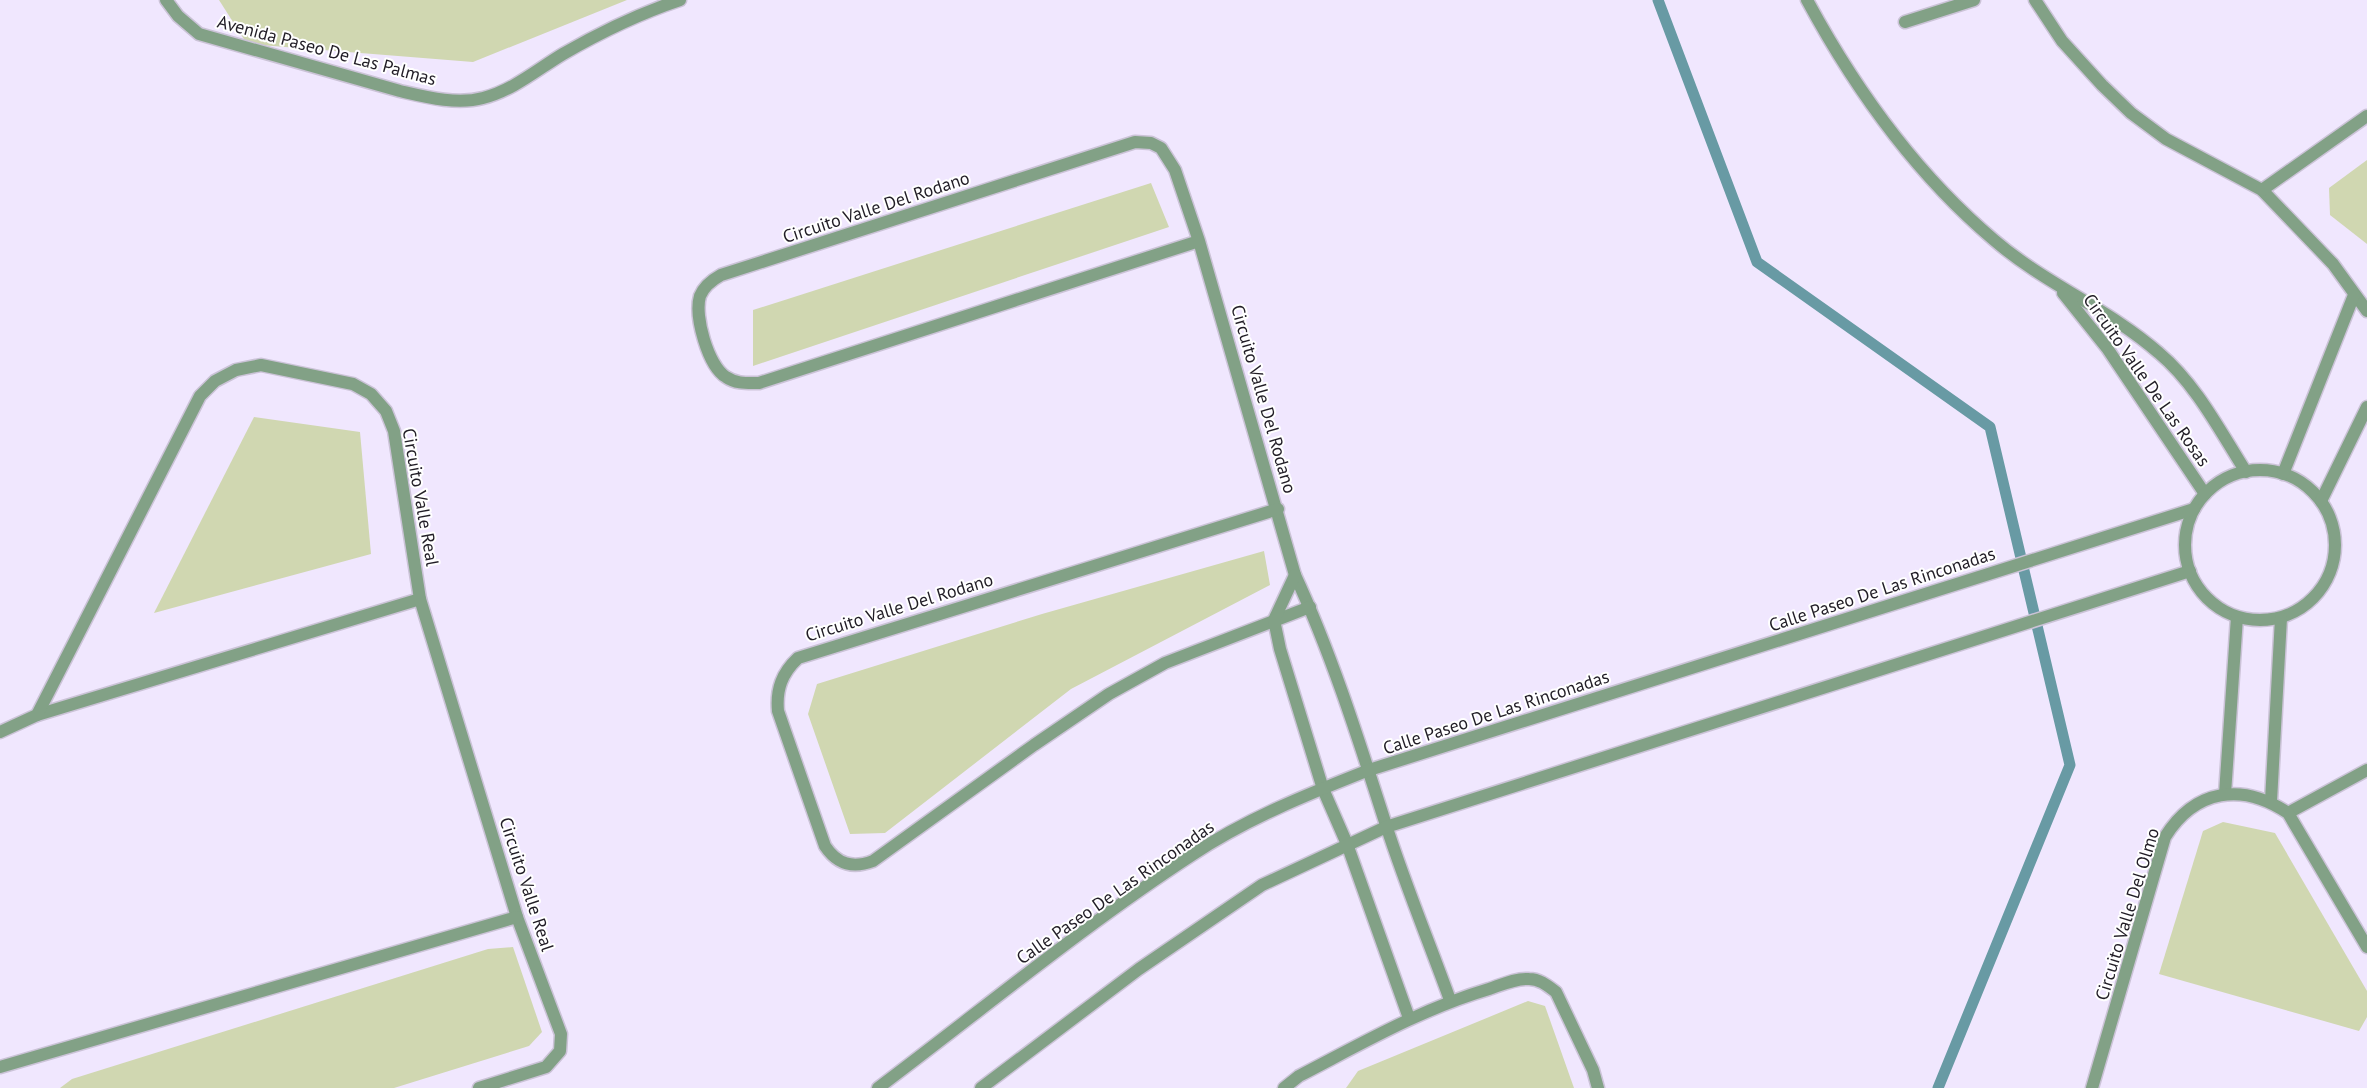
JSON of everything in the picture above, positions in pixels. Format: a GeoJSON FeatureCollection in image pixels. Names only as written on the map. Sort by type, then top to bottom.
{"type":"FeatureCollection","features":[{"type":"Feature","properties":{"kind":"street","name":"Avenida Paseo De Las Palmas"},"geometry":{"type":"LineString","coordinates":[[166,0],[178,16],[199,34],[400,91],[430,98],[457,100],[482,98],[502,91],[601,32],[638,15],[680,0]]}},
{"type":"Feature","properties":{"kind":"street","name":"Circuito Valle De Las Rosas"},"geometry":{"type":"LineString","coordinates":[[1807,0],[1876,111],[1927,174],[1995,242],[2058,287],[2114,320],[2159,353],[2179,373],[2201,402],[2246,472]]}},
{"type":"Feature","properties":{"kind":"street"},"geometry":{"type":"LineString","coordinates":[[1905,22],[1974,0]]}},
{"type":"Feature","properties":{"kind":"street"},"geometry":{"type":"LineString","coordinates":[[2035,0],[2062,41],[2102,86],[2131,113],[2166,139],[2262,190],[2333,264],[2367,311]]}},
{"type":"Feature","properties":{"kind":"street"},"geometry":{"type":"LineString","coordinates":[[2262,190],[2367,116]]}},
{"type":"Feature","properties":{"kind":"street","name":"Circuito Valle Del Rodano"},"geometry":{"type":"LineString","coordinates":[[1199,241],[759,383],[738,383],[725,377],[713,366],[698,310],[700,297],[705,288],[721,275],[1135,142],[1151,143],[1161,148],[1169,158],[1199,241],[1278,509],[1295,574],[1310,607],[1369,770],[1386,827],[1450,1000]]}},
{"type":"Feature","properties":{"kind":"street","name":"Circuito Valle De Las Rosas"},"geometry":{"type":"LineString","coordinates":[[2058,287],[2107,348],[2205,494]]}},
{"type":"Feature","properties":{"kind":"street"},"geometry":{"type":"LineString","coordinates":[[2283,474],[2354,295]]}},
{"type":"Feature","properties":{"kind":"street","name":"Circuito Valle Real"},"geometry":{"type":"LineString","coordinates":[[37,715],[200,396],[215,381],[236,370],[261,365],[352,384],[371,394],[386,411],[394,431],[420,599],[517,917],[561,1034],[561,1045],[557,1057],[546,1067],[479,1088]]}},
{"type":"Feature","properties":{"kind":"street"},"geometry":{"type":"LineString","coordinates":[[2321,501],[2367,407]]}},
{"type":"Feature","properties":{"kind":"street"},"geometry":{"type":"LineString","coordinates":[[2264,470],[2283,474],[2310,489],[2321,501],[2330,519],[2335,539],[2332,566],[2327,579],[2316,596],[2300,610],[2281,618],[2267,620],[2237,617],[2217,607],[2201,591],[2190,571],[2185,550],[2187,529],[2194,508],[2205,494],[2231,476],[2264,470]]}},
{"type":"Feature","properties":{"kind":"street","name":"Calle Paseo De Las Rinconadas"},"geometry":{"type":"LineString","coordinates":[[878,1088],[1096,923],[1192,855],[1248,823],[1323,789],[1369,770],[2194,508]]}},
{"type":"Feature","properties":{"kind":"street","name":"Circuito Valle Del Rodano"},"geometry":{"type":"LineString","coordinates":[[1278,509],[806,654],[790,666],[781,680],[777,698],[778,710],[825,846],[840,862],[857,865],[880,856],[1109,694],[1165,663],[1310,607]]}},
{"type":"Feature","properties":{"kind":"street"},"geometry":{"type":"LineString","coordinates":[[981,1088],[1139,969],[1262,885],[1386,827],[2190,571]]}},
{"type":"Feature","properties":{"kind":"street"},"geometry":{"type":"LineString","coordinates":[[1295,574],[1274,620],[1280,649],[1323,789],[1347,844],[1409,1018]]}},
{"type":"Feature","properties":{"kind":"street"},"geometry":{"type":"LineString","coordinates":[[0,732],[37,715],[420,599]]}},
{"type":"Feature","properties":{"kind":"street"},"geometry":{"type":"LineString","coordinates":[[2225,794],[2237,617]]}},
{"type":"Feature","properties":{"kind":"street"},"geometry":{"type":"LineString","coordinates":[[2281,618],[2271,802],[2288,813],[2367,948]]}},
{"type":"Feature","properties":{"kind":"street"},"geometry":{"type":"LineString","coordinates":[[2288,813],[2367,770]]}},
{"type":"Feature","properties":{"kind":"street","name":"Circuito Valle Del Olmo"},"geometry":{"type":"LineString","coordinates":[[2092,1088],[2165,837],[2176,819],[2200,802],[2225,794],[2240,795],[2271,802]]}},
{"type":"Feature","properties":{"kind":"street"},"geometry":{"type":"LineString","coordinates":[[0,1067],[517,917]]}},
{"type":"Feature","properties":{"kind":"street"},"geometry":{"type":"LineString","coordinates":[[1284,1088],[1301,1082],[1409,1018],[1450,1000],[1529,978],[1549,986],[1561,1001],[1593,1070],[1598,1088]]}},
{"type":"Feature","properties":{"kind":"green space"},"geometry":{"type":"Polygon","coordinates":[[[219,0],[627,0],[473,62],[247,44],[219,0]]]}},
{"type":"Feature","properties":{"kind":"green space"},"geometry":{"type":"Polygon","coordinates":[[[2367,160],[2367,244],[2330,215],[2329,188],[2367,160]]]}},
{"type":"Feature","properties":{"kind":"green space"},"geometry":{"type":"Polygon","coordinates":[[[1151,183],[1169,227],[753,366],[753,310],[1151,183]]]}},
{"type":"Feature","properties":{"kind":"green space"},"geometry":{"type":"Polygon","coordinates":[[[254,417],[360,432],[371,554],[154,613],[254,417]]]}},
{"type":"Feature","properties":{"kind":"green space"},"geometry":{"type":"Polygon","coordinates":[[[1264,551],[1270,585],[1071,689],[885,833],[850,834],[808,714],[817,684],[1042,614],[1264,551]]]}},
{"type":"Feature","properties":{"kind":"green space"},"geometry":{"type":"Polygon","coordinates":[[[2223,822],[2275,833],[2367,991],[2367,1017],[2359,1031],[2159,974],[2203,831],[2223,822]]]}},
{"type":"Feature","properties":{"kind":"green space"},"geometry":{"type":"Polygon","coordinates":[[[513,947],[542,1032],[529,1046],[394,1088],[60,1088],[72,1079],[488,949],[513,947]]]}},
{"type":"Feature","properties":{"kind":"green space"},"geometry":{"type":"Polygon","coordinates":[[[1528,1001],[1545,1006],[1574,1088],[1346,1088],[1358,1071],[1528,1001]]]}},
{"type":"Feature","properties":{"kind":"waterway"},"geometry":{"type":"LineString","coordinates":[[1658,0],[1757,262],[1990,427],[2070,765],[1938,1088]]}}]}
